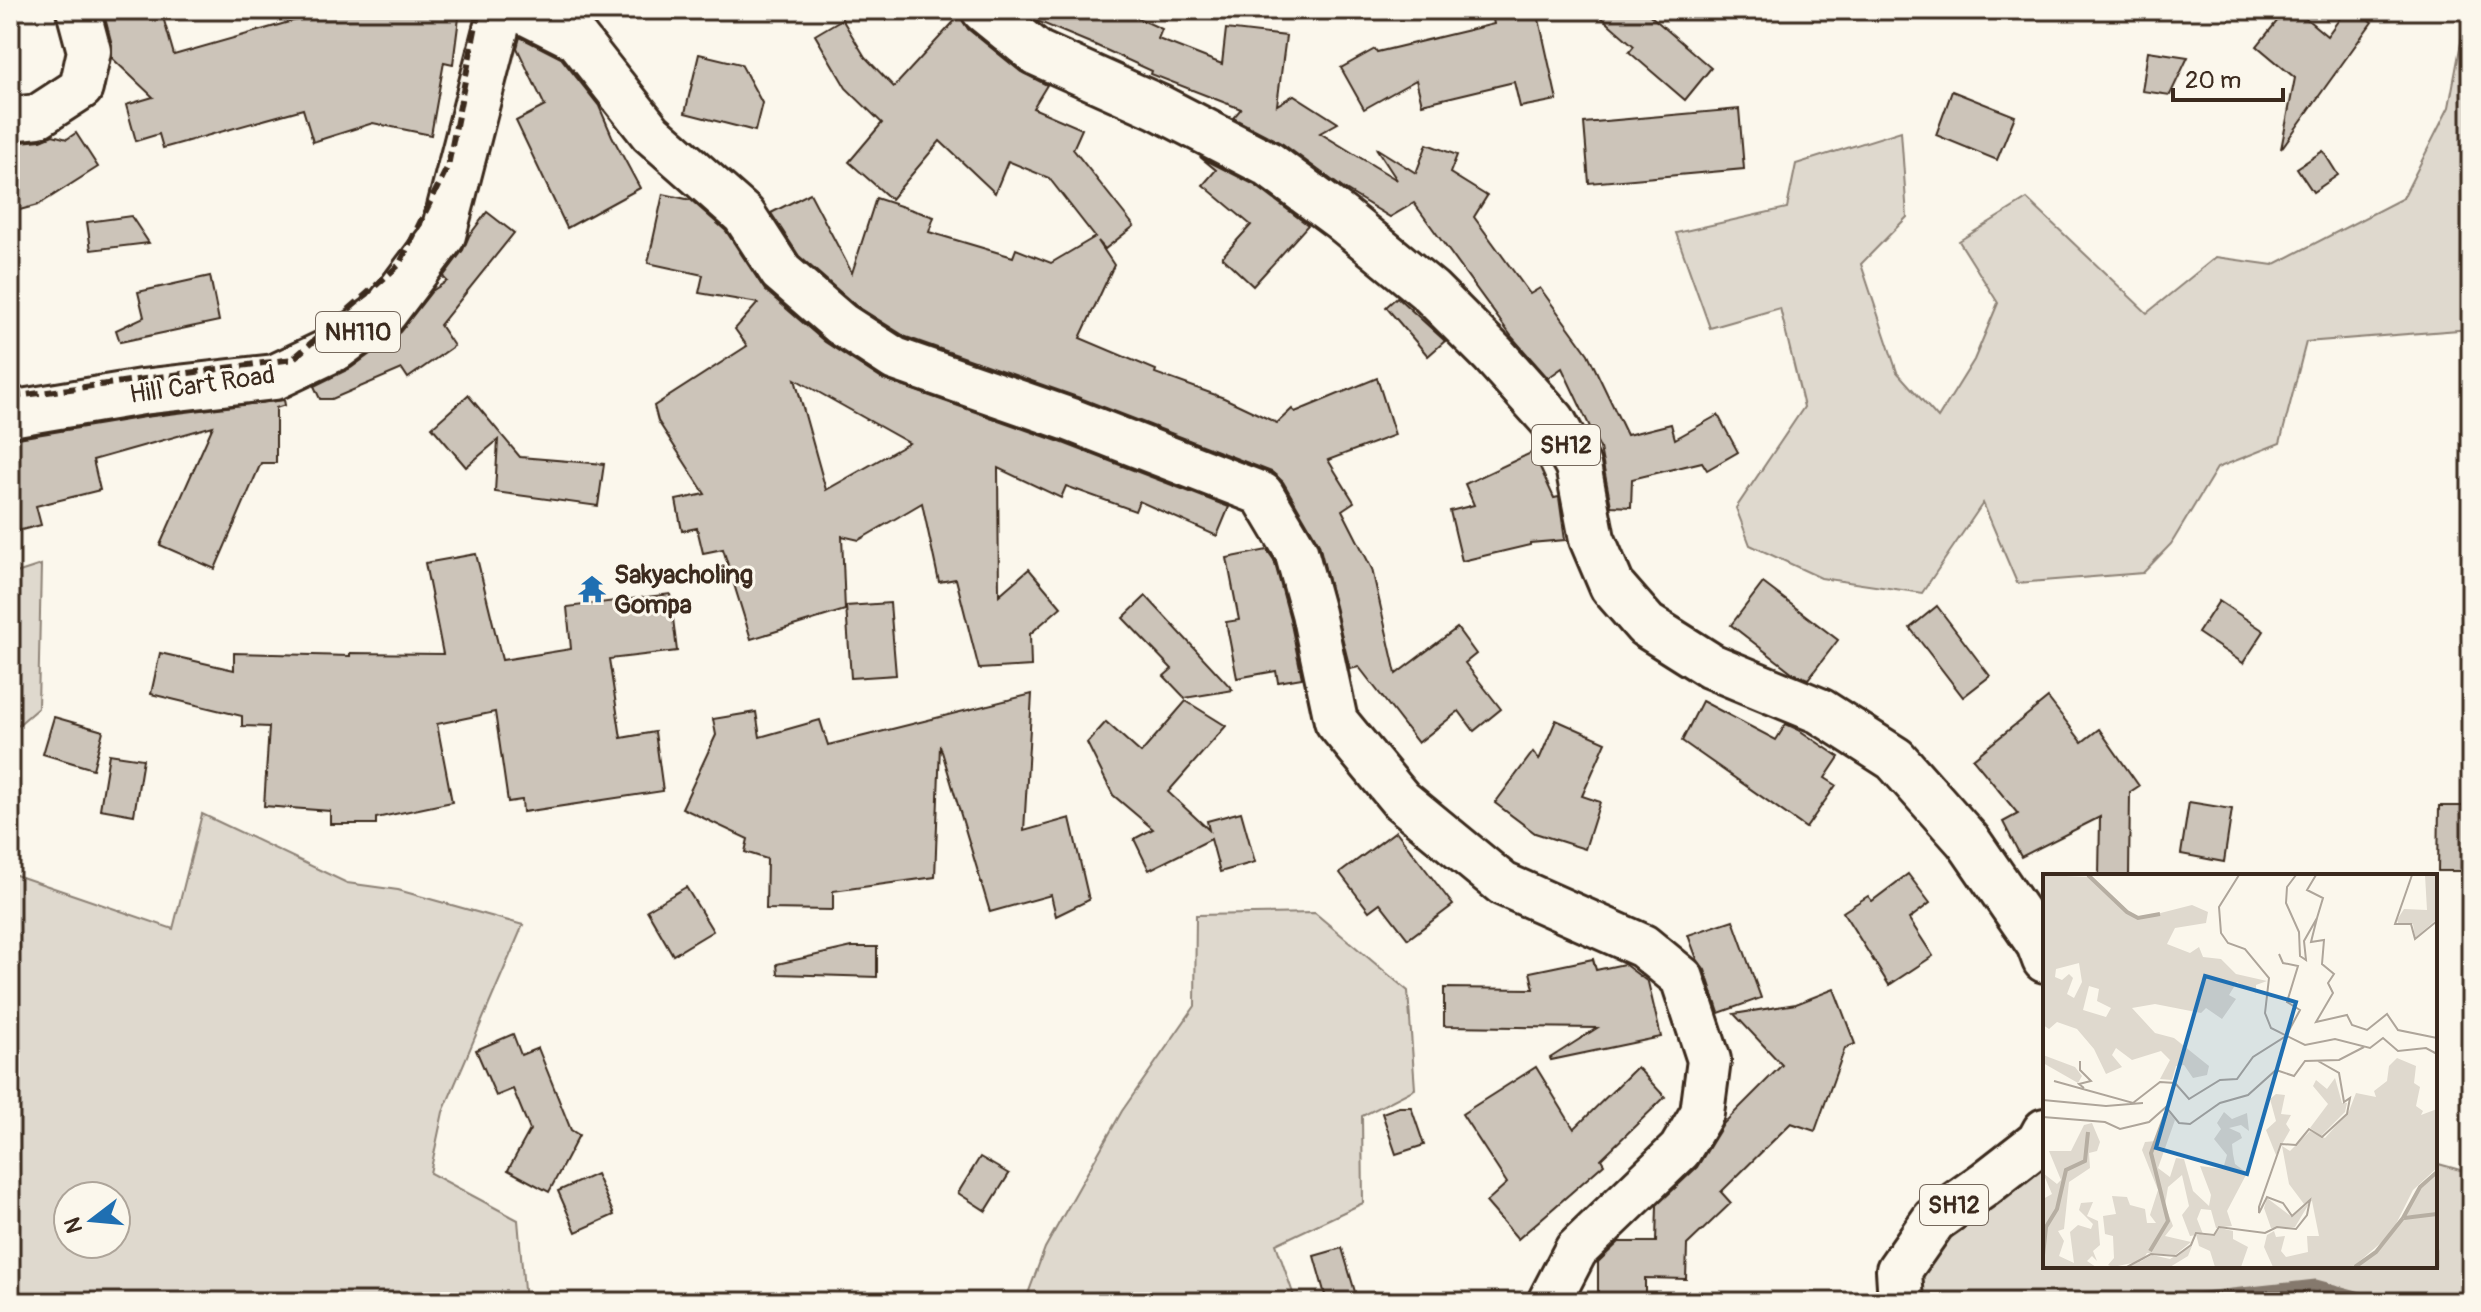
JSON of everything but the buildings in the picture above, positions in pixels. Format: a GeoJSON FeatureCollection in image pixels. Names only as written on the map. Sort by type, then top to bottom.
{"type":"FeatureCollection","features":[{"type":"Feature","properties":{"kind":"main road","name":"Hill Cart Road"},"geometry":{"type":"LineString","coordinates":[[10,414],[142,392],[275,377],[336,348],[385,312],[443,235],[501,10]]}},
{"type":"Feature","properties":{"kind":"main road","name":"SH12"},"geometry":{"type":"LineString","coordinates":[[984,10],[1037,53],[1158,107],[1268,164],[1341,218],[1430,291],[1493,354],[1553,421],[1578,466],[1592,539],[1612,586],[1646,625],[1711,666],[1820,711],[1895,759],[1968,841],[2039,944],[2043,955]]}},
{"type":"Feature","properties":{"kind":"main road","name":"SH12"},"geometry":{"type":"LineString","coordinates":[[1901,1302],[1899,1270],[1934,1220],[2039,1142],[2043,1135]]}},
{"type":"Feature","properties":{"kind":"street"},"geometry":{"type":"LineString","coordinates":[[10,119],[38,116],[81,88],[89,51],[78,10]]}},
{"type":"Feature","properties":{"kind":"street"},"geometry":{"type":"LineString","coordinates":[[519,10],[577,39],[651,133],[744,215],[781,272],[841,324],[895,359],[1071,420],[1262,494],[1296,551],[1336,721],[1401,800],[1503,884],[1643,946],[1682,978],[1709,1060],[1702,1113],[1680,1150],[1576,1250],[1549,1302]]}},
{"type":"Feature","properties":{"kind":"shaded area"},"geometry":{"type":"Polygon","coordinates":[[[2467,10],[2471,10],[2471,329],[2306,342],[2280,443],[2217,468],[2171,544],[2143,573],[2017,583],[1983,503],[1922,593],[1821,578],[1750,545],[1736,508],[1804,407],[1780,308],[1710,328],[1676,233],[1787,208],[1796,164],[1901,131],[1907,217],[1861,264],[1897,372],[1938,418],[1974,360],[1998,303],[1959,241],[2027,199],[2147,313],[2216,257],[2273,265],[2403,198],[2449,107],[2467,10]]]}},
{"type":"Feature","properties":{"kind":"shaded area"},"geometry":{"type":"Polygon","coordinates":[[[41,565],[38,708],[10,732],[10,575],[41,565]]]}},
{"type":"Feature","properties":{"kind":"shaded area"},"geometry":{"type":"Polygon","coordinates":[[[202,814],[347,883],[398,890],[523,925],[443,1112],[430,1173],[518,1220],[525,1302],[10,1302],[10,873],[173,929],[202,814]]]}},
{"type":"Feature","properties":{"kind":"shaded area"},"geometry":{"type":"Polygon","coordinates":[[[1315,913],[1408,991],[1415,1089],[1362,1116],[1363,1203],[1276,1244],[1296,1302],[1025,1302],[1045,1248],[1122,1111],[1195,1006],[1196,915],[1315,913]]]}},
{"type":"Feature","properties":{"kind":"shaded area"},"geometry":{"type":"Polygon","coordinates":[[[2437,1164],[2471,1173],[2471,1302],[1917,1302],[1915,1294],[1936,1251],[1980,1211],[2043,1169],[2043,1268],[2437,1268],[2437,1164]]]}},
{"type":"Feature","properties":{"kind":"waterway"},"geometry":{"type":"LineString","coordinates":[[2157,1302],[2316,1285],[2379,1302]]}},
{"type":"Feature","properties":{"kind":"railway"},"geometry":{"type":"LineString","coordinates":[[10,397],[293,359],[399,265],[448,166],[479,10]]}},
{"type":"Feature","properties":{"kind":"place","name":"Sakyacholing Gompa"},"geometry":{"type":"Point","coordinates":[592,589]}}]}
